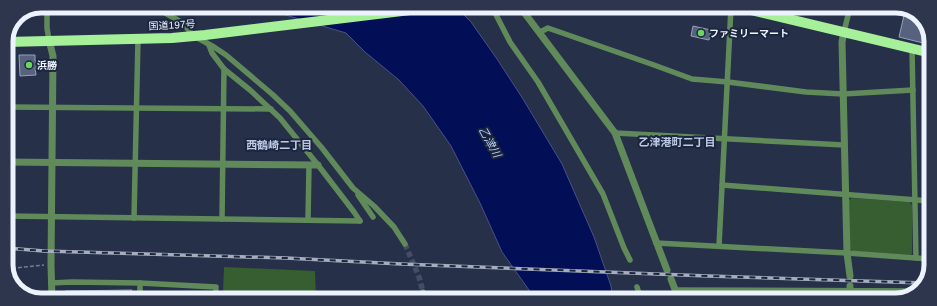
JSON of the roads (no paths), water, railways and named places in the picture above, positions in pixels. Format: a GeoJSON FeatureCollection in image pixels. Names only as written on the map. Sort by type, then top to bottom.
{"type":"FeatureCollection","features":[{"type":"Feature","properties":{"kind":"highway","name":"国道197号"},"geometry":{"type":"LineString","coordinates":[[13,42],[172,38],[386,13]]}},
{"type":"Feature","properties":{"kind":"highway"},"geometry":{"type":"LineString","coordinates":[[763,13],[924,51]]}},
{"type":"Feature","properties":{"kind":"street"},"geometry":{"type":"LineString","coordinates":[[47,13],[47,28],[53,56],[52,293]]}},
{"type":"Feature","properties":{"kind":"street"},"geometry":{"type":"LineString","coordinates":[[165,13],[181,22],[194,36],[226,55],[290,111],[322,148],[373,217]]}},
{"type":"Feature","properties":{"kind":"street"},"geometry":{"type":"LineString","coordinates":[[495,13],[510,42],[538,82],[603,194],[630,260]]}},
{"type":"Feature","properties":{"kind":"street"},"geometry":{"type":"LineString","coordinates":[[525,13],[615,133],[667,270]]}},
{"type":"Feature","properties":{"kind":"street"},"geometry":{"type":"LineString","coordinates":[[719,246],[731,13]]}},
{"type":"Feature","properties":{"kind":"street"},"geometry":{"type":"LineString","coordinates":[[849,13],[842,42],[847,253],[850,276]]}},
{"type":"Feature","properties":{"kind":"street"},"geometry":{"type":"LineString","coordinates":[[540,32],[548,28],[692,79],[806,92],[843,94],[913,90]]}},
{"type":"Feature","properties":{"kind":"street"},"geometry":{"type":"LineString","coordinates":[[134,218],[138,39]]}},
{"type":"Feature","properties":{"kind":"street"},"geometry":{"type":"LineString","coordinates":[[13,216],[360,221],[280,118],[250,90],[224,69],[212,53],[209,45]]}},
{"type":"Feature","properties":{"kind":"street"},"geometry":{"type":"LineString","coordinates":[[912,48],[916,258]]}},
{"type":"Feature","properties":{"kind":"street"},"geometry":{"type":"LineString","coordinates":[[222,219],[224,69]]}},
{"type":"Feature","properties":{"kind":"street"},"geometry":{"type":"LineString","coordinates":[[13,107],[271,109]]}},
{"type":"Feature","properties":{"kind":"street"},"geometry":{"type":"LineString","coordinates":[[615,133],[844,145]]}},
{"type":"Feature","properties":{"kind":"street"},"geometry":{"type":"LineString","coordinates":[[13,162],[318,165]]}},
{"type":"Feature","properties":{"kind":"street"},"geometry":{"type":"LineString","coordinates":[[308,220],[309,165]]}},
{"type":"Feature","properties":{"kind":"street"},"geometry":{"type":"LineString","coordinates":[[722,185],[924,201]]}},
{"type":"Feature","properties":{"kind":"street"},"geometry":{"type":"LineString","coordinates":[[353,188],[385,216],[405,244]]}},
{"type":"Feature","properties":{"kind":"street"},"geometry":{"type":"LineString","coordinates":[[656,243],[924,259]]}},
{"type":"Feature","properties":{"kind":"street"},"geometry":{"type":"LineString","coordinates":[[671,279],[677,293]]}},
{"type":"Feature","properties":{"kind":"street"},"geometry":{"type":"LineString","coordinates":[[51,283],[140,283],[216,287],[216,293]]}},
{"type":"Feature","properties":{"kind":"street"},"geometry":{"type":"LineString","coordinates":[[140,283],[140,293]]}},
{"type":"Feature","properties":{"kind":"street"},"geometry":{"type":"LineString","coordinates":[[637,287],[639,293]]}},
{"type":"Feature","properties":{"kind":"street"},"geometry":{"type":"LineString","coordinates":[[676,290],[850,288],[899,292]]}},
{"type":"Feature","properties":{"kind":"street"},"geometry":{"type":"LineString","coordinates":[[850,288],[850,293]]}},
{"type":"Feature","properties":{"kind":"water","name":"乙津川"},"geometry":{"type":"Polygon","coordinates":[[[279,13],[462,13],[471,22],[497,59],[562,164],[594,237],[612,293],[529,293],[529,290],[502,252],[480,203],[451,146],[423,106],[399,80],[365,52],[346,33],[279,13]]]}},
{"type":"Feature","properties":{"kind":"tunnel"},"geometry":{"type":"LineString","coordinates":[[405,244],[419,277],[423,292]]}},
{"type":"Feature","properties":{"kind":"railway"},"geometry":{"type":"LineString","coordinates":[[13,249],[44,251],[286,258],[401,264],[918,283]]}},
{"type":"Feature","properties":{"kind":"place","name":"ファミリーマート"},"geometry":{"type":"Point","coordinates":[701,33]}},
{"type":"Feature","properties":{"kind":"place","name":"浜勝"},"geometry":{"type":"Point","coordinates":[29,65]}},
{"type":"Feature","properties":{"kind":"district","name":"乙津港町二丁目"},"geometry":{"type":"Point","coordinates":[677,142]}},
{"type":"Feature","properties":{"kind":"district","name":"西鶴崎二丁目"},"geometry":{"type":"Point","coordinates":[279,145]}}]}
